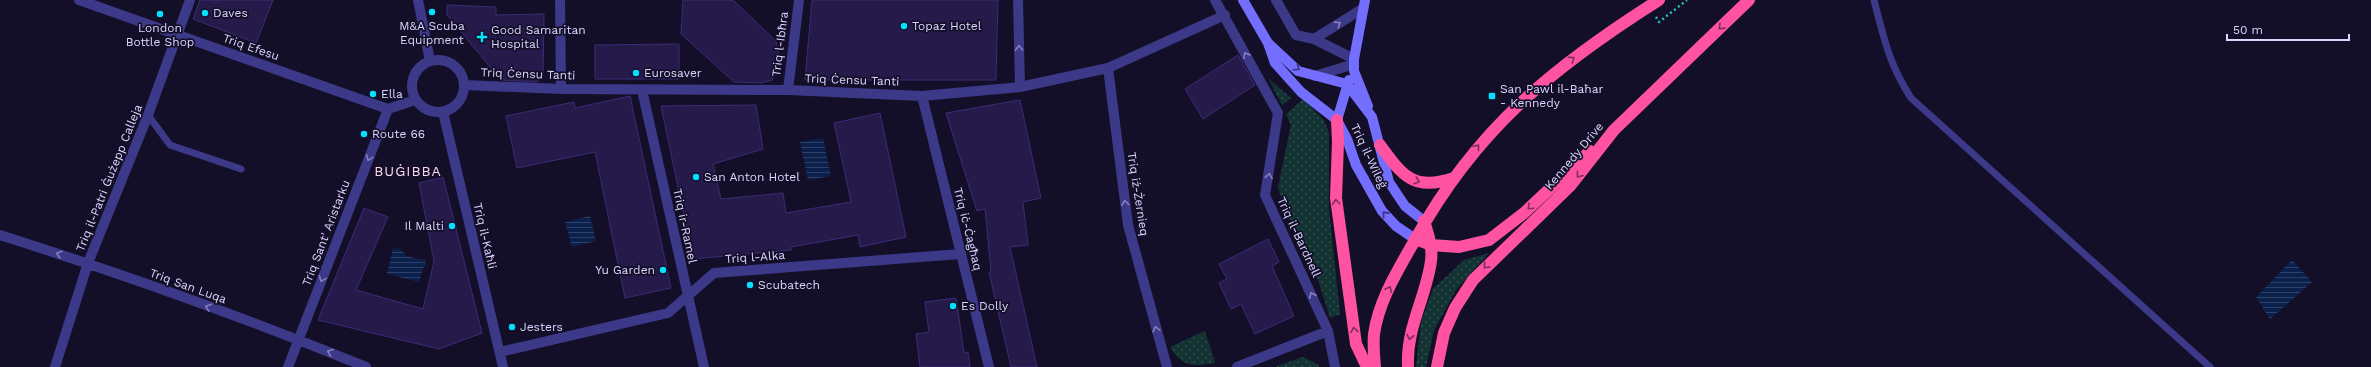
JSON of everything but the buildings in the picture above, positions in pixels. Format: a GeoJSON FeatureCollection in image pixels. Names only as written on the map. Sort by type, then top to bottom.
{"type":"FeatureCollection","features":[{"type":"Feature","properties":{"kind":"highway"},"geometry":{"type":"LineString","coordinates":[[1375,367],[1374,335],[1381,306],[1424,221],[1454,178],[1492,129],[1539,85],[1561,66],[1659,0]]}},
{"type":"Feature","properties":{"kind":"highway","name":"Kennedy Drive"},"geometry":{"type":"LineString","coordinates":[[1437,367],[1444,333],[1452,315],[1473,280],[1570,186],[1614,130],[1749,0]]}},
{"type":"Feature","properties":{"kind":"highway"},"geometry":{"type":"LineString","coordinates":[[1416,239],[1431,245],[1459,247],[1489,240],[1524,213],[1641,104]]}},
{"type":"Feature","properties":{"kind":"highway"},"geometry":{"type":"LineString","coordinates":[[1337,120],[1338,142],[1336,198],[1356,344],[1367,367]]}},
{"type":"Feature","properties":{"kind":"highway"},"geometry":{"type":"LineString","coordinates":[[1380,145],[1400,172],[1410,178],[1425,184],[1437,184],[1454,178]]}},
{"type":"Feature","properties":{"kind":"highway"},"geometry":{"type":"LineString","coordinates":[[1408,367],[1407,354],[1416,311],[1432,260],[1431,245],[1424,221]]}},
{"type":"Feature","properties":{"kind":"street","name":"Triq Efesu"},"geometry":{"type":"LineString","coordinates":[[79,0],[177,36],[388,108]]}},
{"type":"Feature","properties":{"kind":"street","name":"Triq il-Patri Ġużepp Calleja"},"geometry":{"type":"LineString","coordinates":[[55,367],[88,263],[148,115],[190,0]]}},
{"type":"Feature","properties":{"kind":"street"},"geometry":{"type":"LineString","coordinates":[[418,0],[430,61]]}},
{"type":"Feature","properties":{"kind":"street"},"geometry":{"type":"LineString","coordinates":[[560,0],[561,89]]}},
{"type":"Feature","properties":{"kind":"street","name":"Triq l-Ibħra"},"geometry":{"type":"LineString","coordinates":[[788,90],[799,0]]}},
{"type":"Feature","properties":{"kind":"street"},"geometry":{"type":"LineString","coordinates":[[1018,0],[1020,87]]}},
{"type":"Feature","properties":{"kind":"street","name":"Triq il-Bardnell"},"geometry":{"type":"LineString","coordinates":[[1215,0],[1278,113],[1266,195],[1328,331],[1335,367]]}},
{"type":"Feature","properties":{"kind":"street"},"geometry":{"type":"LineString","coordinates":[[1243,0],[1268,43],[1275,63],[1285,76],[1301,92],[1337,120]]}},
{"type":"Feature","properties":{"kind":"street"},"geometry":{"type":"LineString","coordinates":[[1276,0],[1296,35],[1314,39],[1354,64]]}},
{"type":"Feature","properties":{"kind":"street"},"geometry":{"type":"LineString","coordinates":[[1314,39],[1363,4]]}},
{"type":"Feature","properties":{"kind":"street","name":"Triq il-Wileġ"},"geometry":{"type":"LineString","coordinates":[[1363,4],[1354,64],[1337,120],[1347,139],[1356,165],[1382,211],[1396,226],[1416,239]]}},
{"type":"Feature","properties":{"kind":"street","name":"Triq Ċensu Tanti"},"geometry":{"type":"LineString","coordinates":[[464,85],[561,89],[788,90],[922,96],[1020,87],[1108,68],[1224,15]]}},
{"type":"Feature","properties":{"kind":"street"},"geometry":{"type":"LineString","coordinates":[[1268,43],[1298,71],[1347,84],[1372,117]]}},
{"type":"Feature","properties":{"kind":"street"},"geometry":{"type":"LineString","coordinates":[[440,60],[449,62],[458,70],[464,85],[458,102],[442,112],[434,112],[421,107],[415,100],[411,84],[414,75],[422,65],[430,61],[440,60]]}},
{"type":"Feature","properties":{"kind":"street"},"geometry":{"type":"LineString","coordinates":[[1315,76],[1354,64]]}},
{"type":"Feature","properties":{"kind":"street","name":"Triq il-Wileġ"},"geometry":{"type":"LineString","coordinates":[[1354,64],[1372,117],[1389,182],[1405,206],[1424,221]]}},
{"type":"Feature","properties":{"kind":"street","name":"Triq iż-Żernieq"},"geometry":{"type":"LineString","coordinates":[[1108,68],[1128,224],[1166,367]]}},
{"type":"Feature","properties":{"kind":"street","name":"Triq ir-Ramel"},"geometry":{"type":"LineString","coordinates":[[642,90],[704,367]]}},
{"type":"Feature","properties":{"kind":"street","name":"Triq iċ-Ċagħaq"},"geometry":{"type":"LineString","coordinates":[[922,96],[989,367]]}},
{"type":"Feature","properties":{"kind":"street"},"geometry":{"type":"LineString","coordinates":[[388,108],[415,100]]}},
{"type":"Feature","properties":{"kind":"street","name":"Triq Sant' Aristarku"},"geometry":{"type":"LineString","coordinates":[[288,367],[388,108]]}},
{"type":"Feature","properties":{"kind":"street","name":"Triq il-Kaħli"},"geometry":{"type":"LineString","coordinates":[[442,112],[503,367]]}},
{"type":"Feature","properties":{"kind":"street","name":"Triq San Luqa"},"geometry":{"type":"LineString","coordinates":[[0,235],[88,263],[298,340],[366,367]]}},
{"type":"Feature","properties":{"kind":"street","name":"Triq l-Alka"},"geometry":{"type":"LineString","coordinates":[[500,352],[668,314],[687,295],[714,273],[960,254]]}},
{"type":"Feature","properties":{"kind":"street"},"geometry":{"type":"LineString","coordinates":[[1237,367],[1328,331]]}},
{"type":"Feature","properties":{"kind":"lane"},"geometry":{"type":"LineString","coordinates":[[1874,0],[1889,58],[1896,76],[1911,98],[2210,367]]}},
{"type":"Feature","properties":{"kind":"lane"},"geometry":{"type":"LineString","coordinates":[[148,115],[170,144],[241,169]]}},
{"type":"Feature","properties":{"kind":"green space"},"geometry":{"type":"Polygon","coordinates":[[[1268,78],[1291,98],[1282,105],[1268,78]]]}},
{"type":"Feature","properties":{"kind":"green space"},"geometry":{"type":"Polygon","coordinates":[[[1303,99],[1324,120],[1329,133],[1329,209],[1340,314],[1330,318],[1318,280],[1284,207],[1278,187],[1291,125],[1286,114],[1303,99]]]}},
{"type":"Feature","properties":{"kind":"green space"},"geometry":{"type":"Polygon","coordinates":[[[1489,253],[1456,290],[1434,330],[1426,367],[1416,367],[1421,322],[1433,289],[1464,260],[1489,253]]]}},
{"type":"Feature","properties":{"kind":"green space"},"geometry":{"type":"Polygon","coordinates":[[[1205,331],[1215,363],[1200,365],[1189,364],[1179,358],[1170,347],[1205,331]]]}},
{"type":"Feature","properties":{"kind":"green space"},"geometry":{"type":"Polygon","coordinates":[[[1303,357],[1319,365],[1318,367],[1275,367],[1303,357]]]}},
{"type":"Feature","properties":{"kind":"water"},"geometry":{"type":"Polygon","coordinates":[[[823,138],[831,176],[808,180],[800,142],[823,138]]]}},
{"type":"Feature","properties":{"kind":"water"},"geometry":{"type":"Polygon","coordinates":[[[590,216],[596,241],[572,247],[565,222],[590,216]]]}},
{"type":"Feature","properties":{"kind":"water"},"geometry":{"type":"Polygon","coordinates":[[[393,248],[402,250],[406,256],[425,260],[426,266],[423,268],[419,282],[387,274],[393,248]]]}},
{"type":"Feature","properties":{"kind":"water"},"geometry":{"type":"Polygon","coordinates":[[[2292,260],[2312,282],[2270,319],[2256,297],[2292,260]]]}},
{"type":"Feature","properties":{"kind":"place","name":"M&A Scuba Equipment"},"geometry":{"type":"Point","coordinates":[432,12]}},
{"type":"Feature","properties":{"kind":"place","name":"Daves"},"geometry":{"type":"Point","coordinates":[205,13]}},
{"type":"Feature","properties":{"kind":"place","name":"London Bottle Shop"},"geometry":{"type":"Point","coordinates":[160,14]}},
{"type":"Feature","properties":{"kind":"place","name":"Topaz Hotel"},"geometry":{"type":"Point","coordinates":[904,26]}},
{"type":"Feature","properties":{"kind":"place","name":"Good Samaritan Hospital"},"geometry":{"type":"Point","coordinates":[482,37]}},
{"type":"Feature","properties":{"kind":"place","name":"Eurosaver"},"geometry":{"type":"Point","coordinates":[636,73]}},
{"type":"Feature","properties":{"kind":"place","name":"Ella"},"geometry":{"type":"Point","coordinates":[373,94]}},
{"type":"Feature","properties":{"kind":"place","name":"San Pawl il-Baħar - Kennedy"},"geometry":{"type":"Point","coordinates":[1492,96]}},
{"type":"Feature","properties":{"kind":"place","name":"Route 66"},"geometry":{"type":"Point","coordinates":[364,134]}},
{"type":"Feature","properties":{"kind":"place","name":"San Anton Hotel"},"geometry":{"type":"Point","coordinates":[696,177]}},
{"type":"Feature","properties":{"kind":"place","name":"Il Malti"},"geometry":{"type":"Point","coordinates":[452,226]}},
{"type":"Feature","properties":{"kind":"place","name":"Yu Garden"},"geometry":{"type":"Point","coordinates":[663,270]}},
{"type":"Feature","properties":{"kind":"place","name":"Scubatech"},"geometry":{"type":"Point","coordinates":[750,285]}},
{"type":"Feature","properties":{"kind":"place","name":"Es Dolly"},"geometry":{"type":"Point","coordinates":[953,306]}},
{"type":"Feature","properties":{"kind":"place","name":"Jesters"},"geometry":{"type":"Point","coordinates":[512,327]}},
{"type":"Feature","properties":{"kind":"district","name":"BUĠIBBA"},"geometry":{"type":"Point","coordinates":[408,171]}}]}
